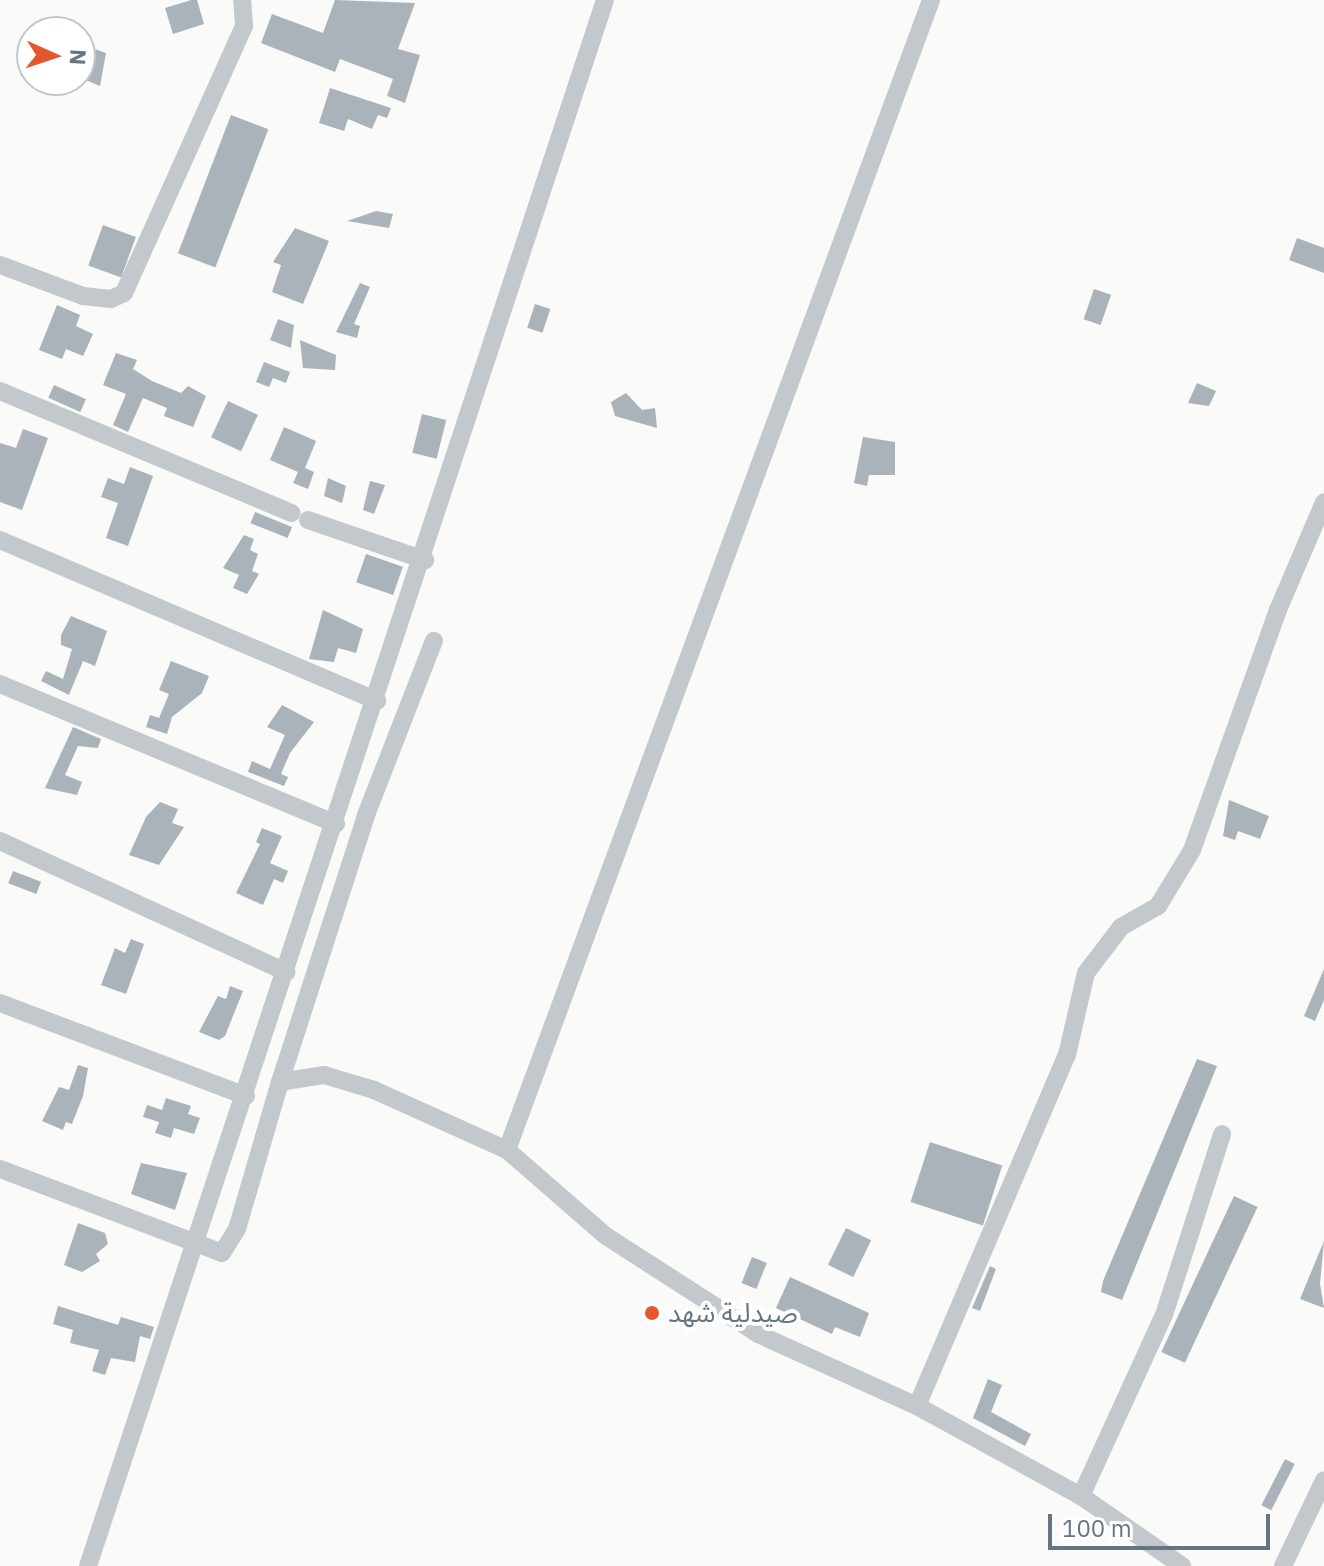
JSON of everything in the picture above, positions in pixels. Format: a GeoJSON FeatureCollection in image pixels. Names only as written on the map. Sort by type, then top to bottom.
{"type":"FeatureCollection","features":[{"type":"Feature","properties":{"kind":"street"},"geometry":{"type":"LineString","coordinates":[[242,0],[244,26]]}},
{"type":"Feature","properties":{"kind":"street"},"geometry":{"type":"LineString","coordinates":[[0,265],[83,296],[111,299],[124,293],[253,0]]}},
{"type":"Feature","properties":{"kind":"street"},"geometry":{"type":"LineString","coordinates":[[88,1566],[425,560],[605,0]]}},
{"type":"Feature","properties":{"kind":"street"},"geometry":{"type":"LineString","coordinates":[[507,1150],[931,0]]}},
{"type":"Feature","properties":{"kind":"street"},"geometry":{"type":"LineString","coordinates":[[0,391],[300,517],[425,560]]}},
{"type":"Feature","properties":{"kind":"street"},"geometry":{"type":"LineString","coordinates":[[917,1406],[1067,1055],[1086,973],[1121,927],[1158,906],[1192,850],[1278,610],[1324,502]]}},
{"type":"Feature","properties":{"kind":"street"},"geometry":{"type":"LineString","coordinates":[[0,540],[377,701]]}},
{"type":"Feature","properties":{"kind":"street"},"geometry":{"type":"LineString","coordinates":[[0,1169],[196,1246],[222,1253],[231,1244],[371,802],[434,641]]}},
{"type":"Feature","properties":{"kind":"street"},"geometry":{"type":"LineString","coordinates":[[0,684],[336,824]]}},
{"type":"Feature","properties":{"kind":"street"},"geometry":{"type":"LineString","coordinates":[[0,841],[286,972]]}},
{"type":"Feature","properties":{"kind":"street"},"geometry":{"type":"LineString","coordinates":[[0,1003],[246,1096]]}},
{"type":"Feature","properties":{"kind":"street"},"geometry":{"type":"LineString","coordinates":[[280,1082],[324,1075],[374,1090],[507,1150],[540,1173],[557,1200],[675,1283],[758,1334],[917,1406],[1081,1496],[1182,1566]]}},
{"type":"Feature","properties":{"kind":"street"},"geometry":{"type":"LineString","coordinates":[[1081,1496],[1164,1315],[1222,1134]]}},
{"type":"Feature","properties":{"kind":"street"},"geometry":{"type":"LineString","coordinates":[[1283,1566],[1324,1480]]}},
{"type":"Feature","properties":{"kind":"building"},"geometry":{"type":"Polygon","coordinates":[[[197,0],[204,24],[173,34],[165,8],[197,0]]]}},
{"type":"Feature","properties":{"kind":"building"},"geometry":{"type":"Polygon","coordinates":[[[335,0],[415,3],[398,49],[420,55],[405,103],[387,96],[393,79],[340,59],[335,72],[261,43],[272,14],[323,33],[335,0]]]}},
{"type":"Feature","properties":{"kind":"building"},"geometry":{"type":"Polygon","coordinates":[[[96,49],[106,53],[100,86],[96,84],[96,49]]]}},
{"type":"Feature","properties":{"kind":"building"},"geometry":{"type":"Polygon","coordinates":[[[330,88],[391,108],[387,118],[378,115],[372,129],[348,119],[344,131],[319,123],[330,88]]]}},
{"type":"Feature","properties":{"kind":"building"},"geometry":{"type":"Polygon","coordinates":[[[231,115],[268,129],[215,268],[178,253],[231,115]]]}},
{"type":"Feature","properties":{"kind":"building"},"geometry":{"type":"Polygon","coordinates":[[[376,211],[393,214],[389,228],[347,221],[376,211]]]}},
{"type":"Feature","properties":{"kind":"building"},"geometry":{"type":"Polygon","coordinates":[[[103,225],[136,237],[121,277],[88,265],[103,225]]]}},
{"type":"Feature","properties":{"kind":"building"},"geometry":{"type":"Polygon","coordinates":[[[295,228],[329,241],[303,304],[272,292],[281,265],[273,262],[295,228]]]}},
{"type":"Feature","properties":{"kind":"building"},"geometry":{"type":"Polygon","coordinates":[[[1297,238],[1324,248],[1324,273],[1289,260],[1297,238]]]}},
{"type":"Feature","properties":{"kind":"building"},"geometry":{"type":"Polygon","coordinates":[[[360,283],[370,287],[354,324],[360,326],[357,338],[336,332],[360,283]]]}},
{"type":"Feature","properties":{"kind":"building"},"geometry":{"type":"Polygon","coordinates":[[[1094,289],[1111,295],[1101,325],[1084,319],[1094,289]]]}},
{"type":"Feature","properties":{"kind":"building"},"geometry":{"type":"Polygon","coordinates":[[[535,304],[550,309],[542,333],[527,328],[535,304]]]}},
{"type":"Feature","properties":{"kind":"building"},"geometry":{"type":"Polygon","coordinates":[[[57,305],[80,315],[76,326],[93,334],[83,356],[66,349],[62,359],[39,350],[57,305]]]}},
{"type":"Feature","properties":{"kind":"building"},"geometry":{"type":"Polygon","coordinates":[[[278,319],[294,325],[291,348],[270,340],[278,319]]]}},
{"type":"Feature","properties":{"kind":"building"},"geometry":{"type":"Polygon","coordinates":[[[300,340],[336,355],[335,370],[303,368],[300,340]]]}},
{"type":"Feature","properties":{"kind":"building"},"geometry":{"type":"Polygon","coordinates":[[[116,353],[137,360],[133,369],[152,381],[181,393],[188,386],[206,396],[193,427],[164,416],[167,408],[143,398],[128,432],[113,425],[126,394],[103,385],[116,353]]]}},
{"type":"Feature","properties":{"kind":"building"},"geometry":{"type":"Polygon","coordinates":[[[264,362],[290,372],[286,383],[273,378],[269,387],[256,382],[264,362]]]}},
{"type":"Feature","properties":{"kind":"building"},"geometry":{"type":"Polygon","coordinates":[[[1197,383],[1216,391],[1209,406],[1188,403],[1197,383]]]}},
{"type":"Feature","properties":{"kind":"building"},"geometry":{"type":"Polygon","coordinates":[[[54,385],[86,399],[80,412],[48,398],[54,385]]]}},
{"type":"Feature","properties":{"kind":"building"},"geometry":{"type":"Polygon","coordinates":[[[626,393],[642,410],[655,408],[657,428],[615,416],[611,402],[626,393]]]}},
{"type":"Feature","properties":{"kind":"building"},"geometry":{"type":"Polygon","coordinates":[[[228,401],[258,415],[241,451],[211,437],[228,401]]]}},
{"type":"Feature","properties":{"kind":"building"},"geometry":{"type":"Polygon","coordinates":[[[422,414],[446,420],[437,459],[412,453],[422,414]]]}},
{"type":"Feature","properties":{"kind":"building"},"geometry":{"type":"Polygon","coordinates":[[[284,427],[316,441],[305,468],[314,472],[308,489],[293,483],[298,472],[270,460],[284,427]]]}},
{"type":"Feature","properties":{"kind":"building"},"geometry":{"type":"Polygon","coordinates":[[[23,429],[48,438],[22,510],[0,502],[0,443],[16,448],[23,429]]]}},
{"type":"Feature","properties":{"kind":"building"},"geometry":{"type":"Polygon","coordinates":[[[863,437],[895,442],[895,475],[869,475],[867,486],[854,483],[863,437]]]}},
{"type":"Feature","properties":{"kind":"building"},"geometry":{"type":"Polygon","coordinates":[[[130,467],[153,476],[128,546],[106,538],[118,503],[101,497],[108,478],[124,484],[130,467]]]}},
{"type":"Feature","properties":{"kind":"building"},"geometry":{"type":"Polygon","coordinates":[[[328,478],[346,486],[342,503],[324,496],[328,478]]]}},
{"type":"Feature","properties":{"kind":"building"},"geometry":{"type":"Polygon","coordinates":[[[370,481],[385,485],[374,514],[363,510],[370,481]]]}},
{"type":"Feature","properties":{"kind":"building"},"geometry":{"type":"Polygon","coordinates":[[[255,512],[292,527],[288,538],[251,523],[255,512]]]}},
{"type":"Feature","properties":{"kind":"building"},"geometry":{"type":"Polygon","coordinates":[[[244,535],[254,539],[250,550],[258,554],[252,571],[259,574],[247,594],[233,588],[239,575],[223,568],[244,535]]]}},
{"type":"Feature","properties":{"kind":"building"},"geometry":{"type":"Polygon","coordinates":[[[366,554],[403,567],[393,595],[356,582],[366,554]]]}},
{"type":"Feature","properties":{"kind":"building"},"geometry":{"type":"Polygon","coordinates":[[[323,610],[363,629],[356,653],[338,648],[334,662],[309,659],[323,610]]]}},
{"type":"Feature","properties":{"kind":"building"},"geometry":{"type":"Polygon","coordinates":[[[71,616],[107,631],[95,666],[83,661],[69,695],[41,681],[46,671],[63,679],[72,649],[61,645],[61,635],[71,616]]]}},
{"type":"Feature","properties":{"kind":"building"},"geometry":{"type":"Polygon","coordinates":[[[171,661],[209,676],[202,693],[172,717],[167,734],[146,727],[150,715],[159,718],[169,694],[159,690],[171,661]]]}},
{"type":"Feature","properties":{"kind":"building"},"geometry":{"type":"Polygon","coordinates":[[[282,705],[314,722],[290,753],[281,774],[288,777],[284,786],[248,772],[252,761],[270,769],[285,735],[267,727],[282,705]]]}},
{"type":"Feature","properties":{"kind":"building"},"geometry":{"type":"Polygon","coordinates":[[[73,727],[101,739],[98,748],[78,746],[65,775],[82,782],[77,795],[45,788],[73,727]]]}},
{"type":"Feature","properties":{"kind":"building"},"geometry":{"type":"Polygon","coordinates":[[[1229,800],[1269,816],[1260,839],[1238,831],[1235,840],[1223,836],[1229,800]]]}},
{"type":"Feature","properties":{"kind":"building"},"geometry":{"type":"Polygon","coordinates":[[[160,802],[178,809],[172,823],[184,827],[159,865],[129,855],[146,817],[160,802]]]}},
{"type":"Feature","properties":{"kind":"building"},"geometry":{"type":"Polygon","coordinates":[[[262,828],[282,836],[270,863],[288,871],[283,883],[274,879],[263,905],[236,893],[260,844],[256,842],[262,828]]]}},
{"type":"Feature","properties":{"kind":"building"},"geometry":{"type":"Polygon","coordinates":[[[13,871],[41,882],[36,894],[8,883],[13,871]]]}},
{"type":"Feature","properties":{"kind":"building"},"geometry":{"type":"Polygon","coordinates":[[[131,939],[144,944],[126,994],[101,985],[115,948],[125,953],[131,939]]]}},
{"type":"Feature","properties":{"kind":"building"},"geometry":{"type":"Polygon","coordinates":[[[1324,969],[1324,1000],[1315,1021],[1304,1016],[1324,969]]]}},
{"type":"Feature","properties":{"kind":"building"},"geometry":{"type":"Polygon","coordinates":[[[230,986],[243,991],[225,1036],[219,1040],[199,1032],[218,996],[226,999],[230,986]]]}},
{"type":"Feature","properties":{"kind":"building"},"geometry":{"type":"Polygon","coordinates":[[[1197,1059],[1217,1066],[1122,1300],[1101,1292],[1103,1281],[1197,1059]]]}},
{"type":"Feature","properties":{"kind":"building"},"geometry":{"type":"Polygon","coordinates":[[[78,1065],[88,1068],[83,1096],[72,1124],[66,1122],[63,1130],[42,1121],[59,1087],[69,1090],[78,1065]]]}},
{"type":"Feature","properties":{"kind":"building"},"geometry":{"type":"Polygon","coordinates":[[[166,1098],[191,1106],[188,1114],[200,1118],[194,1134],[174,1128],[171,1138],[155,1133],[159,1122],[143,1117],[147,1105],[162,1110],[166,1098]]]}},
{"type":"Feature","properties":{"kind":"building"},"geometry":{"type":"Polygon","coordinates":[[[930,1142],[1002,1165],[983,1225],[911,1202],[930,1142]]]}},
{"type":"Feature","properties":{"kind":"building"},"geometry":{"type":"Polygon","coordinates":[[[141,1163],[187,1173],[175,1210],[131,1194],[141,1163]]]}},
{"type":"Feature","properties":{"kind":"building"},"geometry":{"type":"Polygon","coordinates":[[[1234,1196],[1258,1207],[1185,1363],[1161,1352],[1234,1196]]]}},
{"type":"Feature","properties":{"kind":"building"},"geometry":{"type":"Polygon","coordinates":[[[78,1223],[105,1233],[108,1244],[96,1254],[100,1261],[82,1272],[64,1265],[78,1223]]]}},
{"type":"Feature","properties":{"kind":"building"},"geometry":{"type":"Polygon","coordinates":[[[846,1228],[871,1240],[853,1277],[828,1265],[846,1228]]]}},
{"type":"Feature","properties":{"kind":"building"},"geometry":{"type":"Polygon","coordinates":[[[1324,1241],[1320,1284],[1324,1308],[1300,1299],[1324,1241]]]}},
{"type":"Feature","properties":{"kind":"building"},"geometry":{"type":"Polygon","coordinates":[[[752,1257],[767,1263],[756,1289],[742,1283],[752,1257]]]}},
{"type":"Feature","properties":{"kind":"building"},"geometry":{"type":"Polygon","coordinates":[[[990,1266],[996,1269],[980,1311],[972,1308],[990,1266]]]}},
{"type":"Feature","properties":{"kind":"building"},"geometry":{"type":"Polygon","coordinates":[[[790,1277],[869,1313],[860,1337],[835,1327],[832,1334],[776,1308],[790,1277]]]}},
{"type":"Feature","properties":{"kind":"building"},"geometry":{"type":"Polygon","coordinates":[[[58,1306],[118,1325],[121,1317],[154,1327],[150,1339],[140,1336],[135,1362],[111,1358],[105,1375],[92,1371],[99,1350],[70,1343],[73,1330],[53,1324],[58,1306]]]}},
{"type":"Feature","properties":{"kind":"building"},"geometry":{"type":"Polygon","coordinates":[[[988,1379],[1002,1385],[991,1412],[1031,1434],[1025,1446],[973,1418],[988,1379]]]}},
{"type":"Feature","properties":{"kind":"building"},"geometry":{"type":"Polygon","coordinates":[[[1285,1459],[1295,1464],[1271,1510],[1261,1505],[1285,1459]]]}},
{"type":"Feature","properties":{"kind":"place","name":"صيدلية شهد"},"geometry":{"type":"Point","coordinates":[652,1313]}}]}
